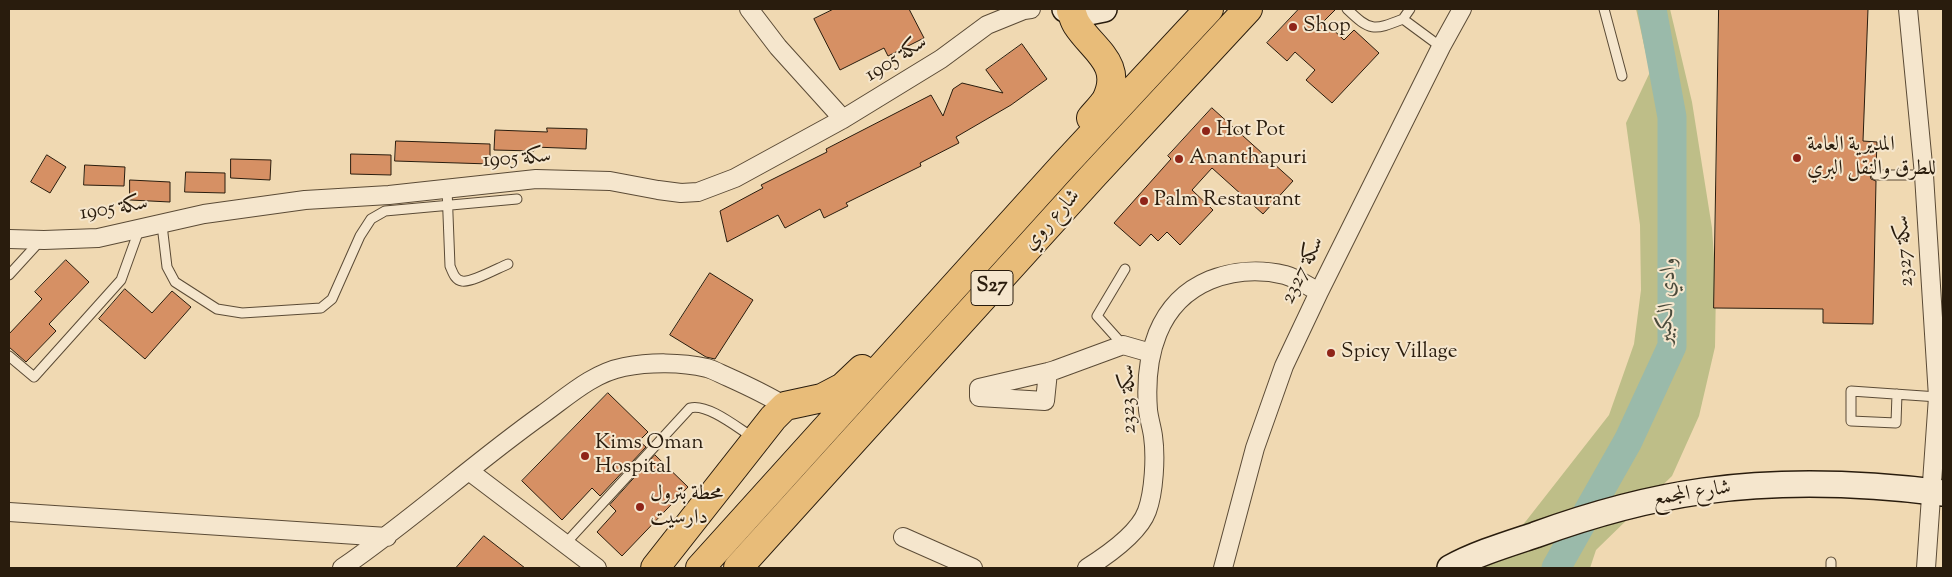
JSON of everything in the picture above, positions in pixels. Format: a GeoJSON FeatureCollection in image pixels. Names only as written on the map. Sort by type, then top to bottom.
{"type":"FeatureCollection","features":[{"type":"Feature","properties":{"kind":"main road","name":"شارع روي"},"geometry":{"type":"LineString","coordinates":[[700,568],[1063,166],[1209,9]]}},
{"type":"Feature","properties":{"kind":"main road","name":"شارع روي"},"geometry":{"type":"LineString","coordinates":[[738,568],[1092,176],[1248,9]]}},
{"type":"Feature","properties":{"kind":"main road"},"geometry":{"type":"LineString","coordinates":[[1063,166],[1077,136],[1106,100],[1111,83],[1108,66],[1102,54],[1077,25],[1068,10]]}},
{"type":"Feature","properties":{"kind":"main road"},"geometry":{"type":"LineString","coordinates":[[655,568],[785,406],[822,398],[843,387],[902,332],[943,300]]}},
{"type":"Feature","properties":{"kind":"main road"},"geometry":{"type":"LineString","coordinates":[[746,568],[784,518]]}},
{"type":"Feature","properties":{"kind":"street"},"geometry":{"type":"LineString","coordinates":[[748,9],[778,47],[843,119]]}},
{"type":"Feature","properties":{"kind":"street","name":"سكة 1905"},"geometry":{"type":"LineString","coordinates":[[987,25],[997,9]]}},
{"type":"Feature","properties":{"kind":"street","name":"سكة 1905"},"geometry":{"type":"LineString","coordinates":[[9,239],[98,238],[204,214],[305,200],[390,195],[448,197],[536,179],[610,180],[658,190],[681,193],[698,192],[735,178],[843,119],[941,59],[987,25],[1031,9]]}},
{"type":"Feature","properties":{"kind":"street"},"geometry":{"type":"LineString","coordinates":[[1068,10],[1084,13],[1104,9]]}},
{"type":"Feature","properties":{"kind":"street","name":"سكة 2327"},"geometry":{"type":"LineString","coordinates":[[1223,568],[1255,448],[1284,366],[1318,292],[1462,9]]}},
{"type":"Feature","properties":{"kind":"street","name":"سكة 2327"},"geometry":{"type":"LineString","coordinates":[[1908,9],[1924,176],[1938,397],[1937,492],[1926,568]]}},
{"type":"Feature","properties":{"kind":"street","name":"سكة 2323"},"geometry":{"type":"LineString","coordinates":[[1087,568],[1111,552],[1132,533],[1146,513],[1151,494],[1153,466],[1153,438],[1148,411],[1151,353],[1159,330],[1170,310],[1183,295],[1203,283],[1226,274],[1251,272],[1285,275],[1318,292]]}},
{"type":"Feature","properties":{"kind":"street"},"geometry":{"type":"LineString","coordinates":[[1048,372],[1123,345],[1151,353]]}},
{"type":"Feature","properties":{"kind":"street"},"geometry":{"type":"LineString","coordinates":[[342,568],[387,537],[507,440],[585,384],[611,371],[626,367],[680,364],[709,369],[761,392],[785,406]]}},
{"type":"Feature","properties":{"kind":"street"},"geometry":{"type":"LineString","coordinates":[[469,471],[565,544],[590,566]]}},
{"type":"Feature","properties":{"kind":"street","name":"شارع المجمع"},"geometry":{"type":"LineString","coordinates":[[1453,567],[1577,520],[1678,496],[1749,487],[1809,484],[1865,485],[1937,492]]}},
{"type":"Feature","properties":{"kind":"street"},"geometry":{"type":"LineString","coordinates":[[9,512],[387,537]]}},
{"type":"Feature","properties":{"kind":"street"},"geometry":{"type":"LineString","coordinates":[[903,537],[973,568]]}},
{"type":"Feature","properties":{"kind":"lane"},"geometry":{"type":"LineString","coordinates":[[1347,9],[1364,25],[1375,28],[1403,19],[1410,9]]}},
{"type":"Feature","properties":{"kind":"lane"},"geometry":{"type":"LineString","coordinates":[[1604,9],[1622,76]]}},
{"type":"Feature","properties":{"kind":"lane"},"geometry":{"type":"LineString","coordinates":[[1403,19],[1441,47]]}},
{"type":"Feature","properties":{"kind":"lane"},"geometry":{"type":"LineString","coordinates":[[1876,175],[1924,176]]}},
{"type":"Feature","properties":{"kind":"lane"},"geometry":{"type":"LineString","coordinates":[[448,197],[450,266],[455,277],[462,281],[469,281],[508,264]]}},
{"type":"Feature","properties":{"kind":"lane"},"geometry":{"type":"LineString","coordinates":[[162,225],[167,267],[175,282],[217,309],[242,313],[321,308],[332,299],[360,236],[371,219],[385,211],[448,197],[517,199]]}},
{"type":"Feature","properties":{"kind":"lane"},"geometry":{"type":"LineString","coordinates":[[9,356],[34,377],[122,280],[139,230]]}},
{"type":"Feature","properties":{"kind":"lane"},"geometry":{"type":"LineString","coordinates":[[9,275],[42,240]]}},
{"type":"Feature","properties":{"kind":"lane"},"geometry":{"type":"LineString","coordinates":[[1123,345],[1096,316],[1125,269]]}},
{"type":"Feature","properties":{"kind":"lane"},"geometry":{"type":"LineString","coordinates":[[1897,394],[1896,422],[1851,421],[1851,391],[1897,394],[1938,397]]}},
{"type":"Feature","properties":{"kind":"lane"},"geometry":{"type":"LineString","coordinates":[[565,544],[690,408],[696,406],[707,409],[756,440]]}},
{"type":"Feature","properties":{"kind":"green space"},"geometry":{"type":"Polygon","coordinates":[[[1636,9],[1670,9],[1692,102],[1712,228],[1716,287],[1715,347],[1699,416],[1672,476],[1596,550],[1590,568],[1484,568],[1526,521],[1609,415],[1634,344],[1641,290],[1640,225],[1626,123],[1650,72],[1636,9]]]}},
{"type":"Feature","properties":{"kind":"building"},"geometry":{"type":"Polygon","coordinates":[[[834,9],[909,9],[924,38],[888,56],[884,48],[840,70],[814,19],[834,9]]]}},
{"type":"Feature","properties":{"kind":"building"},"geometry":{"type":"Polygon","coordinates":[[[1299,9],[1336,9],[1324,21],[1344,40],[1354,30],[1379,53],[1332,103],[1306,80],[1315,70],[1295,52],[1287,61],[1267,43],[1299,9]]]}},
{"type":"Feature","properties":{"kind":"building","name":"المديرية العامة للطرق والنقل البري"},"geometry":{"type":"Polygon","coordinates":[[[1719,9],[1868,9],[1863,141],[1877,142],[1876,169],[1872,170],[1870,175],[1871,179],[1876,181],[1873,324],[1823,323],[1823,309],[1714,308],[1719,9]]]}},
{"type":"Feature","properties":{"kind":"building"},"geometry":{"type":"Polygon","coordinates":[[[1022,44],[1047,79],[1011,105],[956,137],[959,143],[920,163],[921,166],[846,203],[848,206],[824,218],[820,209],[785,228],[778,215],[727,242],[720,211],[763,188],[761,185],[827,152],[826,149],[931,95],[943,116],[953,89],[962,83],[1003,93],[986,70],[1022,44]]]}},
{"type":"Feature","properties":{"kind":"building"},"geometry":{"type":"Polygon","coordinates":[[[1212,108],[1293,181],[1263,214],[1212,168],[1192,190],[1213,210],[1180,245],[1167,232],[1158,241],[1151,234],[1140,246],[1114,223],[1171,159],[1168,156],[1212,108]]]}},
{"type":"Feature","properties":{"kind":"building"},"geometry":{"type":"Polygon","coordinates":[[[547,128],[587,129],[586,149],[534,147],[534,151],[494,150],[495,130],[547,132],[547,128]]]}},
{"type":"Feature","properties":{"kind":"building"},"geometry":{"type":"Polygon","coordinates":[[[396,141],[490,144],[490,164],[395,161],[396,141]]]}},
{"type":"Feature","properties":{"kind":"building"},"geometry":{"type":"Polygon","coordinates":[[[351,154],[391,155],[391,175],[351,174],[351,154]]]}},
{"type":"Feature","properties":{"kind":"building"},"geometry":{"type":"Polygon","coordinates":[[[47,155],[66,167],[50,193],[31,182],[47,155]]]}},
{"type":"Feature","properties":{"kind":"building"},"geometry":{"type":"Polygon","coordinates":[[[231,159],[271,160],[270,180],[231,178],[231,159]]]}},
{"type":"Feature","properties":{"kind":"building"},"geometry":{"type":"Polygon","coordinates":[[[85,165],[125,167],[124,186],[84,185],[85,165]]]}},
{"type":"Feature","properties":{"kind":"building"},"geometry":{"type":"Polygon","coordinates":[[[186,172],[225,173],[225,193],[185,192],[186,172]]]}},
{"type":"Feature","properties":{"kind":"building"},"geometry":{"type":"Polygon","coordinates":[[[130,180],[170,182],[170,202],[130,200],[130,180]]]}},
{"type":"Feature","properties":{"kind":"building"},"geometry":{"type":"Polygon","coordinates":[[[66,260],[89,282],[49,324],[56,331],[26,362],[9,347],[9,334],[42,299],[35,292],[66,260]]]}},
{"type":"Feature","properties":{"kind":"building"},"geometry":{"type":"Polygon","coordinates":[[[710,273],[753,300],[715,359],[706,357],[670,335],[710,273]]]}},
{"type":"Feature","properties":{"kind":"building"},"geometry":{"type":"Polygon","coordinates":[[[125,289],[152,313],[172,291],[191,307],[145,359],[99,319],[125,289]]]}},
{"type":"Feature","properties":{"kind":"building","name":"Kims Oman Hospital"},"geometry":{"type":"Polygon","coordinates":[[[608,393],[648,432],[639,441],[646,447],[600,496],[592,488],[562,520],[522,481],[608,393]]]}},
{"type":"Feature","properties":{"kind":"building","name":"محطة بترول دارسيت"},"geometry":{"type":"Polygon","coordinates":[[[655,455],[688,487],[622,556],[597,532],[616,511],[610,505],[655,455]]]}},
{"type":"Feature","properties":{"kind":"building"},"geometry":{"type":"Polygon","coordinates":[[[484,536],[525,568],[456,568],[484,536]]]}},
{"type":"Feature","properties":{"kind":"waterway","name":"وادي الكبير"},"geometry":{"type":"LineString","coordinates":[[1556,568],[1628,441],[1672,346],[1672,117],[1652,9]]}},
{"type":"Feature","properties":{"kind":"place","name":"Shop"},"geometry":{"type":"Point","coordinates":[1293,27]}},
{"type":"Feature","properties":{"kind":"place","name":"Hot Pot"},"geometry":{"type":"Point","coordinates":[1206,131]}},
{"type":"Feature","properties":{"kind":"place","name":"المديرية العامة للطرق والنقل البري"},"geometry":{"type":"Point","coordinates":[1797,158]}},
{"type":"Feature","properties":{"kind":"place","name":"Ananthapuri"},"geometry":{"type":"Point","coordinates":[1179,159]}},
{"type":"Feature","properties":{"kind":"place","name":"Palm Restaurant"},"geometry":{"type":"Point","coordinates":[1144,201]}},
{"type":"Feature","properties":{"kind":"place","name":"Spicy Village"},"geometry":{"type":"Point","coordinates":[1331,353]}},
{"type":"Feature","properties":{"kind":"place","name":"Kims Oman Hospital"},"geometry":{"type":"Point","coordinates":[585,456]}},
{"type":"Feature","properties":{"kind":"place","name":"محطة بترول دارسيت"},"geometry":{"type":"Point","coordinates":[640,507]}}]}
